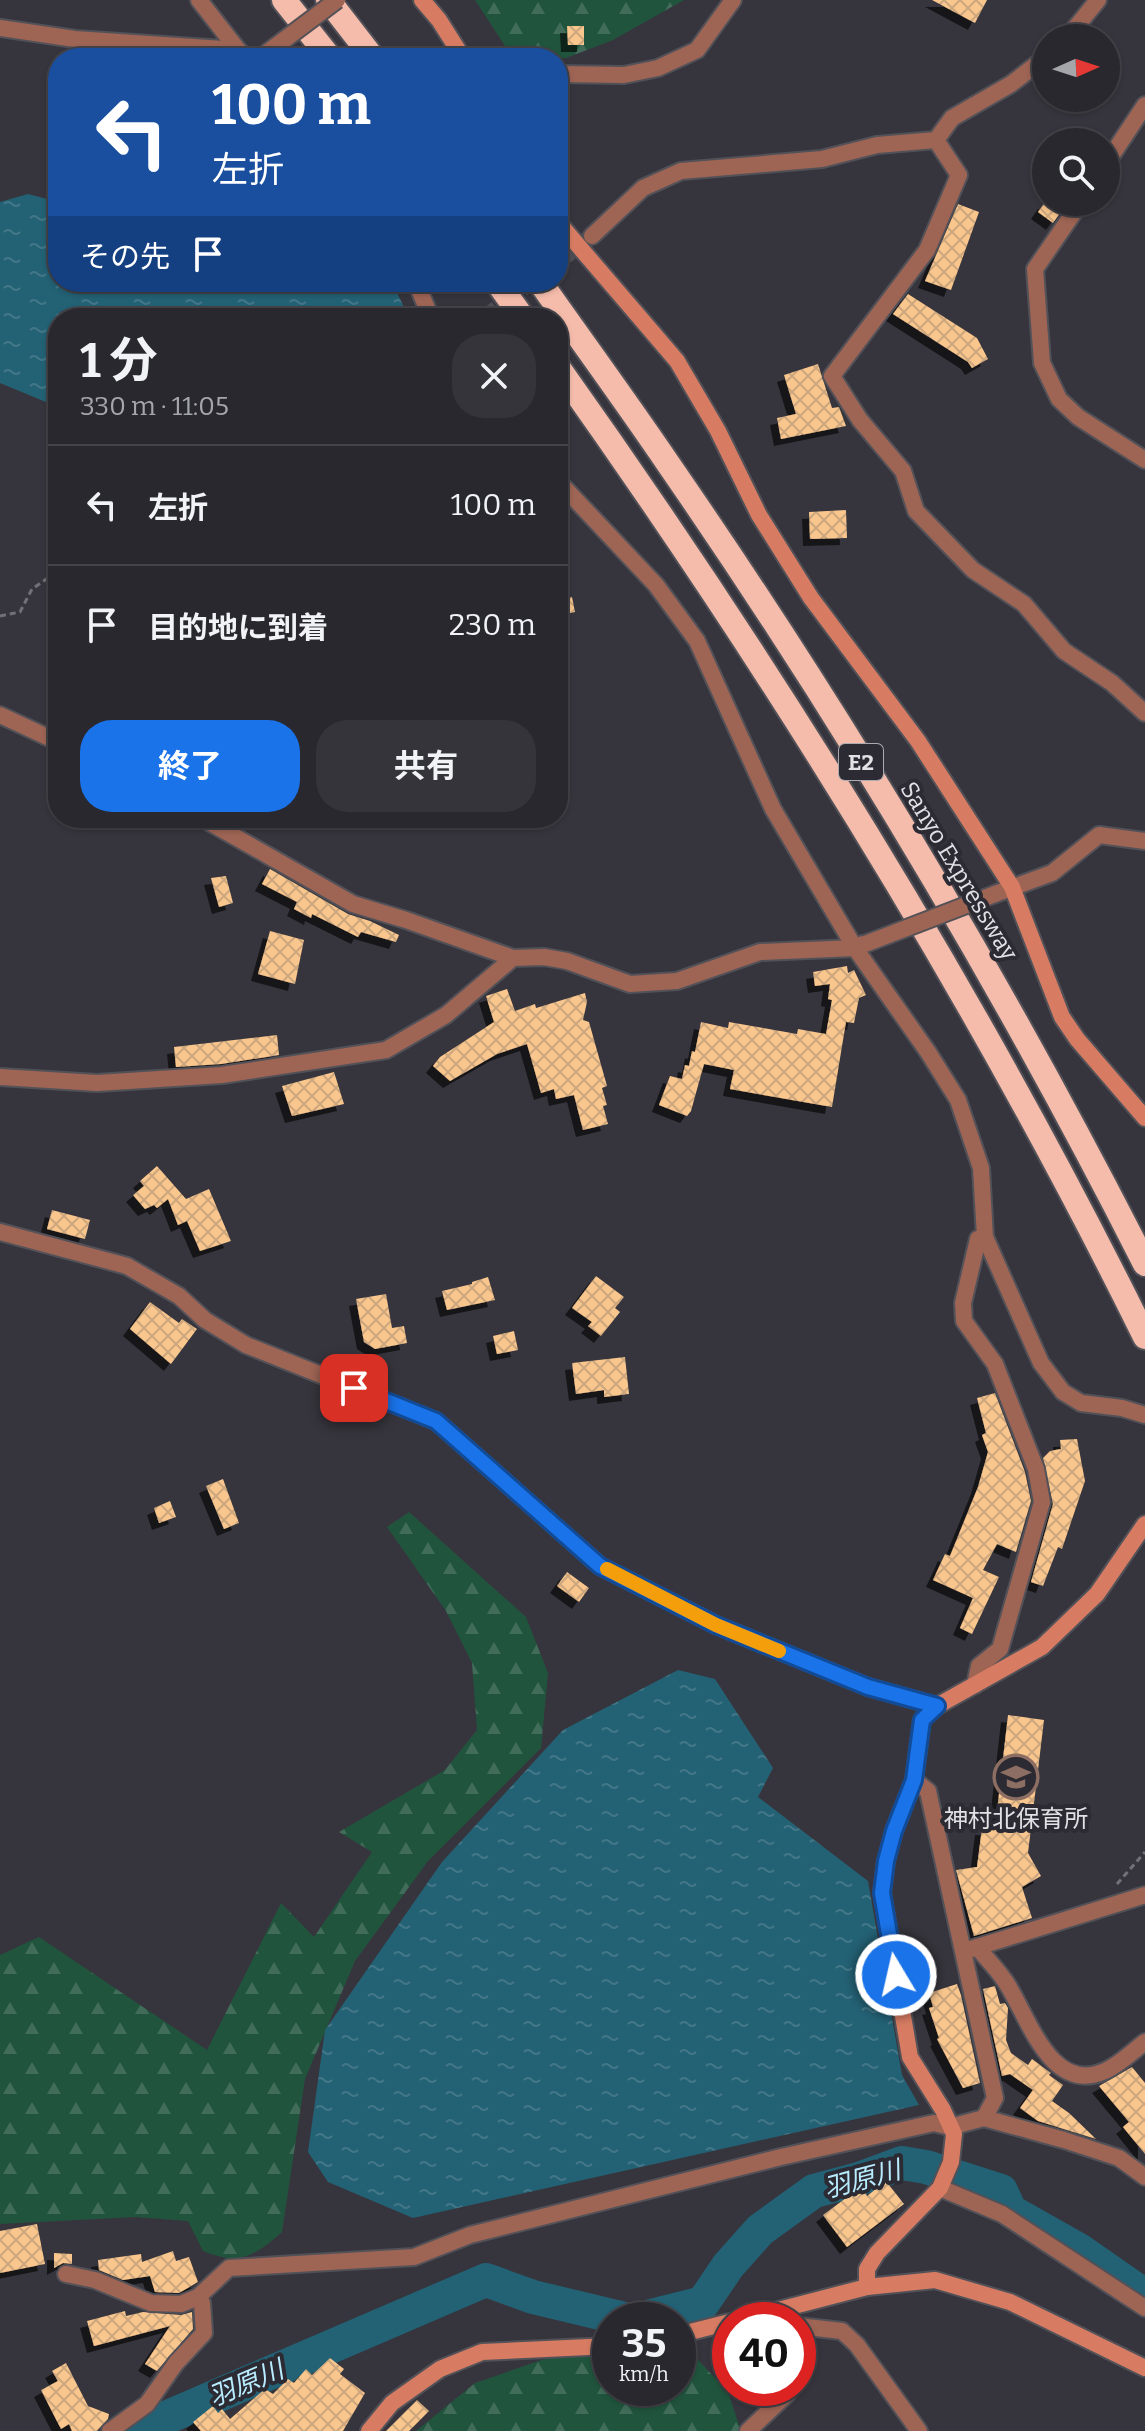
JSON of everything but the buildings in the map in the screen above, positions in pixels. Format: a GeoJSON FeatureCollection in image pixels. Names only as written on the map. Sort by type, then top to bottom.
{"type":"FeatureCollection","features":[{"type":"Feature","properties":{"kind":"highway"},"geometry":{"type":"LineString","coordinates":[[284,0],[322,48]]}},
{"type":"Feature","properties":{"kind":"highway"},"geometry":{"type":"LineString","coordinates":[[328,0],[365,48]]}},
{"type":"Feature","properties":{"kind":"highway","name":"Sanyo Expressway"},"geometry":{"type":"LineString","coordinates":[[568,321],[670,465],[799,661],[906,835],[1029,1046],[1145,1264]]}},
{"type":"Feature","properties":{"kind":"highway","name":"E2"},"geometry":{"type":"LineString","coordinates":[[568,381],[770,679],[876,852],[992,1049],[1069,1188],[1144,1335]]}},
{"type":"Feature","properties":{"kind":"street"},"geometry":{"type":"LineString","coordinates":[[199,0],[238,48]]}},
{"type":"Feature","properties":{"kind":"street"},"geometry":{"type":"LineString","coordinates":[[273,48],[337,0]]}},
{"type":"Feature","properties":{"kind":"street"},"geometry":{"type":"LineString","coordinates":[[422,0],[457,48]]}},
{"type":"Feature","properties":{"kind":"street"},"geometry":{"type":"LineString","coordinates":[[568,74],[624,75],[658,68],[697,50],[733,0]]}},
{"type":"Feature","properties":{"kind":"street"},"geometry":{"type":"LineString","coordinates":[[1078,24],[1098,0]]}},
{"type":"Feature","properties":{"kind":"street"},"geometry":{"type":"LineString","coordinates":[[0,28],[75,39],[176,48]]}},
{"type":"Feature","properties":{"kind":"street"},"geometry":{"type":"LineString","coordinates":[[592,236],[643,188],[681,171],[822,159],[877,145],[936,140],[952,118],[1011,84],[1032,68]]}},
{"type":"Feature","properties":{"kind":"street"},"geometry":{"type":"LineString","coordinates":[[1120,143],[1145,105]]}},
{"type":"Feature","properties":{"kind":"street"},"geometry":{"type":"LineString","coordinates":[[936,140],[959,175],[927,250],[832,376],[860,420],[903,471],[916,511],[973,570],[1024,604],[1064,651],[1112,683],[1145,713]]}},
{"type":"Feature","properties":{"kind":"street"},"geometry":{"type":"LineString","coordinates":[[1071,216],[1035,269],[1042,363],[1059,399],[1078,417],[1145,460]]}},
{"type":"Feature","properties":{"kind":"street"},"geometry":{"type":"LineString","coordinates":[[568,234],[677,361],[718,431],[759,515],[804,586],[918,741],[1012,887],[1062,1017],[1145,1118]]}},
{"type":"Feature","properties":{"kind":"street"},"geometry":{"type":"LineString","coordinates":[[568,492],[656,585],[697,641],[773,809],[958,1100],[981,1168],[985,1237],[1041,1363],[1063,1392],[1081,1403],[1122,1408],[1145,1415]]}},
{"type":"Feature","properties":{"kind":"street"},"geometry":{"type":"LineString","coordinates":[[0,715],[48,737]]}},
{"type":"Feature","properties":{"kind":"street"},"geometry":{"type":"LineString","coordinates":[[220,828],[353,904],[513,958],[544,957],[567,961],[630,984],[677,981],[760,952],[860,946],[1052,873],[1099,835],[1145,841]]}},
{"type":"Feature","properties":{"kind":"street"},"geometry":{"type":"LineString","coordinates":[[0,1077],[97,1083],[222,1075],[386,1050],[446,1015],[513,958]]}},
{"type":"Feature","properties":{"kind":"street"},"geometry":{"type":"LineString","coordinates":[[0,1232],[127,1266],[179,1296],[205,1320],[246,1345],[436,1421],[600,1566],[716,1625],[868,1687],[937,1706]]}},
{"type":"Feature","properties":{"kind":"street"},"geometry":{"type":"LineString","coordinates":[[975,1685],[979,1666],[1000,1649],[1042,1502],[1036,1469],[995,1364],[964,1321],[963,1303],[978,1239],[985,1237]]}},
{"type":"Feature","properties":{"kind":"street"},"geometry":{"type":"LineString","coordinates":[[867,2287],[867,2269],[877,2253],[940,2188],[951,2162],[954,2134],[910,2057],[882,1893],[894,1831],[914,1780],[922,1720],[937,1706],[1042,1647],[1097,1594],[1145,1524]]}},
{"type":"Feature","properties":{"kind":"street"},"geometry":{"type":"LineString","coordinates":[[914,1780],[928,1791],[969,1949],[995,2098],[984,2118]]}},
{"type":"Feature","properties":{"kind":"street"},"geometry":{"type":"LineString","coordinates":[[969,1949],[1145,1895]]}},
{"type":"Feature","properties":{"kind":"street"},"geometry":{"type":"LineString","coordinates":[[969,1949],[1006,1981],[1042,2051],[1073,2073],[1087,2075],[1105,2071],[1145,2042]]}},
{"type":"Feature","properties":{"kind":"street"},"geometry":{"type":"LineString","coordinates":[[66,2274],[95,2280],[151,2303],[181,2304],[198,2297],[229,2268],[414,2257],[470,2235],[781,2157],[934,2123],[950,2127],[984,2118],[1119,2158],[1145,2177]]}},
{"type":"Feature","properties":{"kind":"street"},"geometry":{"type":"LineString","coordinates":[[940,2188],[1002,2214],[1145,2308]]}},
{"type":"Feature","properties":{"kind":"street"},"geometry":{"type":"LineString","coordinates":[[809,2302],[867,2287],[935,2280],[1010,2302],[1145,2368]]}},
{"type":"Feature","properties":{"kind":"street"},"geometry":{"type":"LineString","coordinates":[[110,2431],[147,2404],[176,2363],[204,2333],[202,2303],[198,2297]]}},
{"type":"Feature","properties":{"kind":"street"},"geometry":{"type":"LineString","coordinates":[[816,2328],[842,2331],[857,2345],[919,2431]]}},
{"type":"Feature","properties":{"kind":"street"},"geometry":{"type":"LineString","coordinates":[[369,2431],[392,2403],[440,2369],[482,2352],[592,2347]]}},
{"type":"Feature","properties":{"kind":"street"},"geometry":{"type":"LineString","coordinates":[[748,2431],[774,2406]]}},
{"type":"Feature","properties":{"kind":"path"},"geometry":{"type":"LineString","coordinates":[[0,616],[20,612],[32,589],[48,578]]}},
{"type":"Feature","properties":{"kind":"path"},"geometry":{"type":"LineString","coordinates":[[1103,1908],[1111,1892],[1145,1852]]}},
{"type":"Feature","properties":{"kind":"green space"},"geometry":{"type":"Polygon","coordinates":[[[475,0],[684,0],[613,40],[568,57],[568,48],[506,48],[475,0]]]}},
{"type":"Feature","properties":{"kind":"green space"},"geometry":{"type":"Polygon","coordinates":[[[409,1512],[526,1617],[548,1673],[541,1748],[428,1861],[355,1961],[305,2079],[282,2232],[255,2253],[227,2258],[203,2251],[188,2221],[135,2217],[0,2224],[0,1955],[39,1937],[207,2050],[281,1903],[314,1937],[372,1852],[339,1832],[445,1770],[477,1730],[472,1663],[446,1611],[387,1527],[409,1512]]]}},
{"type":"Feature","properties":{"kind":"green space"},"geometry":{"type":"Polygon","coordinates":[[[592,2352],[592,2406],[696,2406],[696,2358],[712,2375],[712,2406],[733,2406],[741,2431],[416,2431],[475,2383],[559,2354],[592,2352]]]}},
{"type":"Feature","properties":{"kind":"water"},"geometry":{"type":"Polygon","coordinates":[[[28,194],[48,199],[48,292],[397,292],[404,308],[48,308],[48,403],[0,383],[0,202],[28,194]]]}},
{"type":"Feature","properties":{"kind":"water"},"geometry":{"type":"Polygon","coordinates":[[[678,1670],[715,1679],[773,1768],[758,1797],[868,1881],[902,2075],[919,2105],[413,2218],[328,2182],[308,2152],[325,2030],[442,1862],[563,1730],[678,1670]]]}},
{"type":"Feature","properties":{"kind":"waterway","name":"羽原川"},"geometry":{"type":"LineString","coordinates":[[696,2305],[703,2303],[728,2266],[760,2230],[814,2191],[902,2163],[926,2167],[1001,2191],[1010,2211],[1079,2250],[1145,2296]]}},
{"type":"Feature","properties":{"kind":"waterway","name":"羽原川"},"geometry":{"type":"LineString","coordinates":[[135,2431],[486,2280],[533,2297],[592,2311]]}},
{"type":"Feature","properties":{"kind":"tunnel"},"geometry":{"type":"LineString","coordinates":[[568,254],[589,238]]}},
{"type":"Feature","properties":{"kind":"tunnel"},"geometry":{"type":"LineString","coordinates":[[497,308],[518,292]]}},
{"type":"Feature","properties":{"kind":"slow traffic"},"geometry":{"type":"LineString","coordinates":[[607,1569],[716,1625],[779,1651]]}},
{"type":"Feature","properties":{"kind":"place","name":"神村北保育所"},"geometry":{"type":"Point","coordinates":[1016,1777]}},
{"type":"Feature","properties":{"kind":"route"},"geometry":{"type":"LineString","coordinates":[[354,1388],[436,1421],[600,1566],[716,1625],[868,1687],[937,1706],[922,1720],[914,1780],[886,1861],[882,1893],[896,1975]]}}]}
